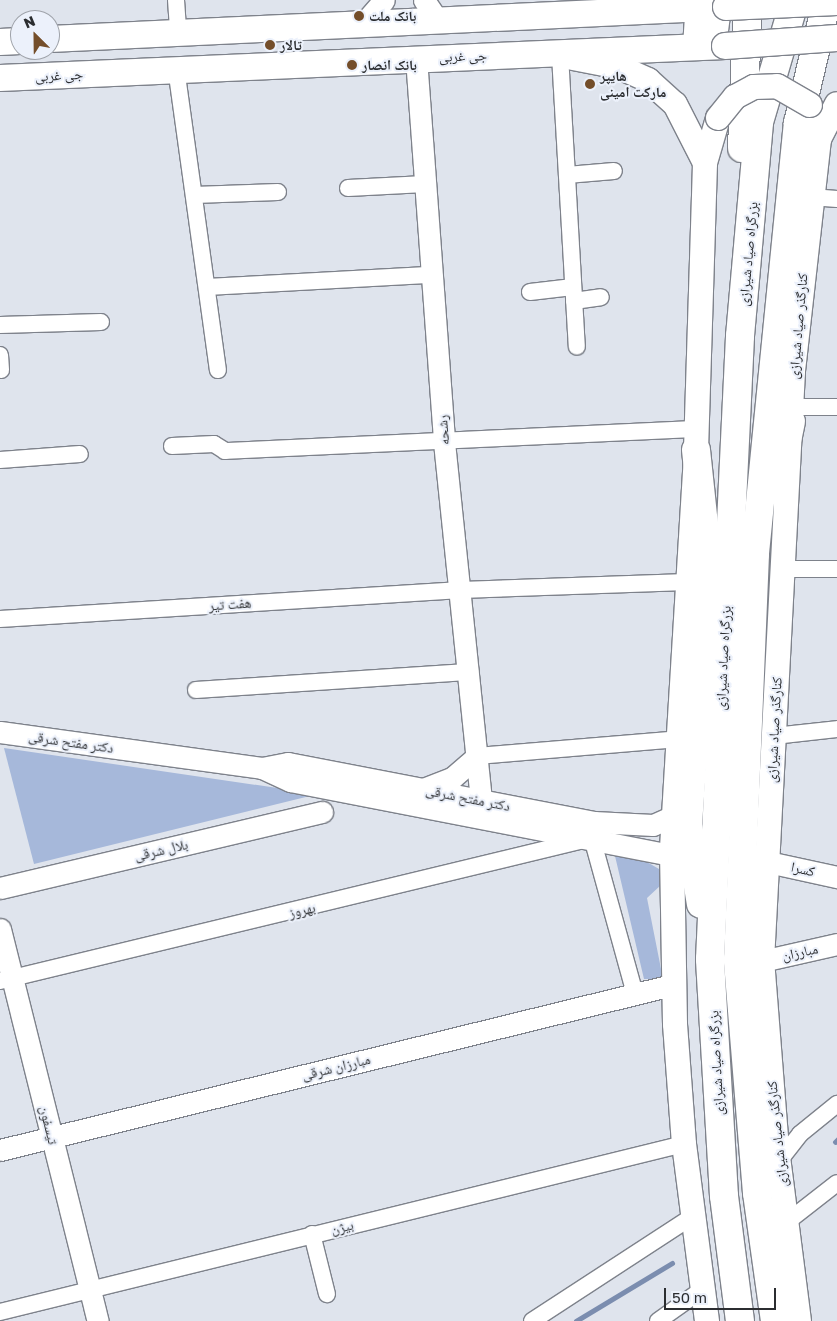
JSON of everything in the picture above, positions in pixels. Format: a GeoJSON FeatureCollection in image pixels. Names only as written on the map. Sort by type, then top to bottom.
{"type":"FeatureCollection","features":[{"type":"Feature","properties":{"kind":"highway","name":"بزرگراه صیاد شیرازی"},"geometry":{"type":"LineString","coordinates":[[740,1321],[724,1196],[710,959],[740,336],[759,122],[794,0]]}},
{"type":"Feature","properties":{"kind":"highway","name":"بزرگراه صیاد شیرازی"},"geometry":{"type":"LineString","coordinates":[[775,1321],[757,1193],[750,960],[756,543],[798,123],[827,0]]}},
{"type":"Feature","properties":{"kind":"highway"},"geometry":{"type":"LineString","coordinates":[[719,4],[740,336]]}},
{"type":"Feature","properties":{"kind":"highway"},"geometry":{"type":"LineString","coordinates":[[750,960],[774,504],[791,414]]}},
{"type":"Feature","properties":{"kind":"highway"},"geometry":{"type":"LineString","coordinates":[[696,439],[707,553],[688,825],[710,959]]}},
{"type":"Feature","properties":{"kind":"main road"},"geometry":{"type":"LineString","coordinates":[[60,38],[364,23],[431,10],[837,2]]}},
{"type":"Feature","properties":{"kind":"main road"},"geometry":{"type":"LineString","coordinates":[[711,46],[719,4]]}},
{"type":"Feature","properties":{"kind":"main road","name":"جی غربی"},"geometry":{"type":"LineString","coordinates":[[0,78],[176,68],[554,54],[837,38]]}},
{"type":"Feature","properties":{"kind":"main road"},"geometry":{"type":"LineString","coordinates":[[554,54],[619,67],[648,80],[675,104],[706,163]]}},
{"type":"Feature","properties":{"kind":"main road"},"geometry":{"type":"LineString","coordinates":[[707,1321],[684,1144],[672,985],[673,816],[696,439],[706,163],[718,118],[735,97],[754,88],[777,86],[810,104],[819,139]]}},
{"type":"Feature","properties":{"kind":"main road"},"geometry":{"type":"LineString","coordinates":[[819,139],[837,104]]}},
{"type":"Feature","properties":{"kind":"main road","name":"کنارگذر صیاد شیرازی"},"geometry":{"type":"LineString","coordinates":[[799,1321],[779,1161],[750,960],[768,862],[791,414],[819,139]]}},
{"type":"Feature","properties":{"kind":"street"},"geometry":{"type":"LineString","coordinates":[[176,0],[178,31]]}},
{"type":"Feature","properties":{"kind":"street"},"geometry":{"type":"LineString","coordinates":[[364,23],[384,0]]}},
{"type":"Feature","properties":{"kind":"street"},"geometry":{"type":"LineString","coordinates":[[554,54],[567,175],[577,347]]}},
{"type":"Feature","properties":{"kind":"street","name":"رشحه"},"geometry":{"type":"LineString","coordinates":[[416,58],[444,442],[470,672],[483,809]]}},
{"type":"Feature","properties":{"kind":"street"},"geometry":{"type":"LineString","coordinates":[[176,68],[218,370]]}},
{"type":"Feature","properties":{"kind":"street"},"geometry":{"type":"LineString","coordinates":[[567,175],[614,171]]}},
{"type":"Feature","properties":{"kind":"street"},"geometry":{"type":"LineString","coordinates":[[348,188],[425,184]]}},
{"type":"Feature","properties":{"kind":"street"},"geometry":{"type":"LineString","coordinates":[[194,195],[278,192]]}},
{"type":"Feature","properties":{"kind":"street"},"geometry":{"type":"LineString","coordinates":[[207,287],[432,275]]}},
{"type":"Feature","properties":{"kind":"street"},"geometry":{"type":"LineString","coordinates":[[530,292],[601,297]]}},
{"type":"Feature","properties":{"kind":"street"},"geometry":{"type":"LineString","coordinates":[[0,325],[101,322]]}},
{"type":"Feature","properties":{"kind":"street"},"geometry":{"type":"LineString","coordinates":[[791,414],[837,407]]}},
{"type":"Feature","properties":{"kind":"street"},"geometry":{"type":"LineString","coordinates":[[172,446],[214,444],[225,451],[444,442],[696,439]]}},
{"type":"Feature","properties":{"kind":"street"},"geometry":{"type":"LineString","coordinates":[[0,460],[80,454]]}},
{"type":"Feature","properties":{"kind":"street"},"geometry":{"type":"LineString","coordinates":[[783,569],[837,569]]}},
{"type":"Feature","properties":{"kind":"street","name":"هفت تیر"},"geometry":{"type":"LineString","coordinates":[[0,619],[461,590],[687,582]]}},
{"type":"Feature","properties":{"kind":"street"},"geometry":{"type":"LineString","coordinates":[[196,690],[470,672]]}},
{"type":"Feature","properties":{"kind":"street"},"geometry":{"type":"LineString","coordinates":[[774,736],[837,728]]}},
{"type":"Feature","properties":{"kind":"street","name":"دکتر مفتح شرقی"},"geometry":{"type":"LineString","coordinates":[[0,732],[262,768],[290,781],[483,809],[593,830],[672,855]]}},
{"type":"Feature","properties":{"kind":"street"},"geometry":{"type":"LineString","coordinates":[[423,789],[452,778],[477,756],[678,739]]}},
{"type":"Feature","properties":{"kind":"street","name":"دکتر مفتح شرقی"},"geometry":{"type":"LineString","coordinates":[[262,768],[288,763],[423,789],[483,809]]}},
{"type":"Feature","properties":{"kind":"street","name":"بلال شرقی"},"geometry":{"type":"LineString","coordinates":[[0,888],[322,812]]}},
{"type":"Feature","properties":{"kind":"street","name":"دکتر مفتح شرقی"},"geometry":{"type":"LineString","coordinates":[[593,830],[653,826],[673,816]]}},
{"type":"Feature","properties":{"kind":"street"},"geometry":{"type":"LineString","coordinates":[[593,830],[635,994]]}},
{"type":"Feature","properties":{"kind":"street","name":"بهروز"},"geometry":{"type":"LineString","coordinates":[[6,980],[593,830]]}},
{"type":"Feature","properties":{"kind":"street","name":"کسرا"},"geometry":{"type":"LineString","coordinates":[[768,862],[837,876]]}},
{"type":"Feature","properties":{"kind":"street","name":"تیسفون"},"geometry":{"type":"LineString","coordinates":[[0,929],[6,980],[52,1137],[98,1321]]}},
{"type":"Feature","properties":{"kind":"street","name":"مبارزان"},"geometry":{"type":"LineString","coordinates":[[750,960],[837,944]]}},
{"type":"Feature","properties":{"kind":"street","name":"مبارزان شرقی"},"geometry":{"type":"LineString","coordinates":[[0,1150],[672,985]]}},
{"type":"Feature","properties":{"kind":"street"},"geometry":{"type":"LineString","coordinates":[[779,1161],[800,1134],[837,1104]]}},
{"type":"Feature","properties":{"kind":"street","name":"بیژن"},"geometry":{"type":"LineString","coordinates":[[0,1312],[684,1144]]}},
{"type":"Feature","properties":{"kind":"street"},"geometry":{"type":"LineString","coordinates":[[787,1222],[837,1183]]}},
{"type":"Feature","properties":{"kind":"street"},"geometry":{"type":"LineString","coordinates":[[532,1321],[693,1216]]}},
{"type":"Feature","properties":{"kind":"street"},"geometry":{"type":"LineString","coordinates":[[312,1234],[327,1294]]}},
{"type":"Feature","properties":{"kind":"street"},"geometry":{"type":"LineString","coordinates":[[658,1321],[702,1289]]}},
{"type":"Feature","properties":{"kind":"shaded area"},"geometry":{"type":"Polygon","coordinates":[[[4,748],[318,794],[34,864],[4,748]]]}},
{"type":"Feature","properties":{"kind":"shaded area"},"geometry":{"type":"Polygon","coordinates":[[[615,856],[640,858],[659,869],[661,885],[647,898],[663,979],[644,979],[615,856]]]}},
{"type":"Feature","properties":{"kind":"waterway"},"geometry":{"type":"LineString","coordinates":[[576,1321],[672,1263]]}},
{"type":"Feature","properties":{"kind":"place","name":"بانک ملت"},"geometry":{"type":"Point","coordinates":[359,16]}},
{"type":"Feature","properties":{"kind":"place","name":"تالار"},"geometry":{"type":"Point","coordinates":[270,45]}},
{"type":"Feature","properties":{"kind":"place","name":"بانک انصار"},"geometry":{"type":"Point","coordinates":[352,65]}},
{"type":"Feature","properties":{"kind":"place","name":"هایپر مارکت امینی"},"geometry":{"type":"Point","coordinates":[590,84]}}]}
